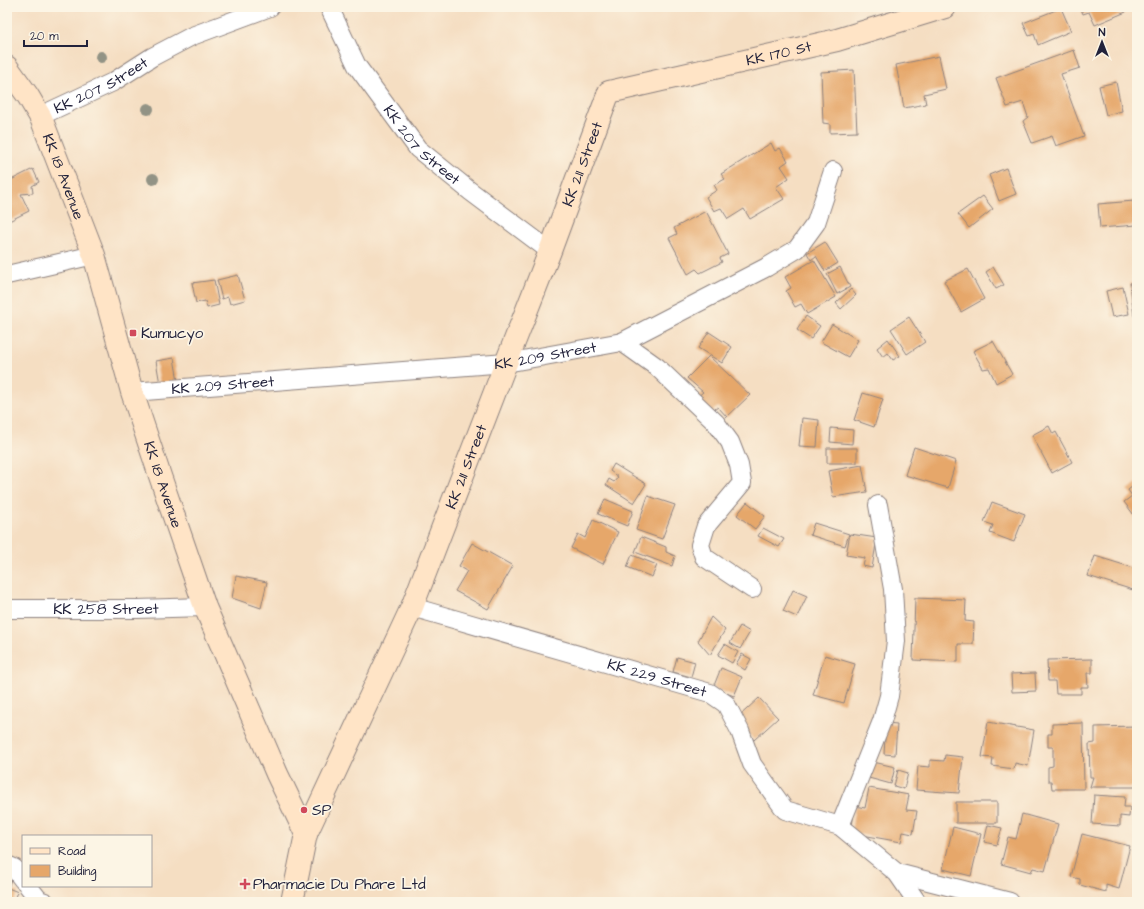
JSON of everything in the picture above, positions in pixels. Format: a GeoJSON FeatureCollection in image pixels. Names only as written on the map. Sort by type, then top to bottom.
{"type":"FeatureCollection","features":[{"type":"Feature","properties":{"kind":"main road","name":"KK 170 St"},"geometry":{"type":"LineString","coordinates":[[610,92],[836,40],[945,7]]}},
{"type":"Feature","properties":{"kind":"main road","name":"KK 18 Avenue"},"geometry":{"type":"LineString","coordinates":[[7,67],[28,96],[40,116],[94,255],[132,392],[205,607],[277,774],[306,834]]}},
{"type":"Feature","properties":{"kind":"main road","name":"KK 211 Street"},"geometry":{"type":"LineString","coordinates":[[306,834],[412,607],[610,92]]}},
{"type":"Feature","properties":{"kind":"main road"},"geometry":{"type":"LineString","coordinates":[[292,902],[306,834]]}},
{"type":"Feature","properties":{"kind":"street","name":"KK 207 Street"},"geometry":{"type":"LineString","coordinates":[[40,116],[113,82],[152,57],[192,36],[270,7]]}},
{"type":"Feature","properties":{"kind":"street","name":"KK 207 Street"},"geometry":{"type":"LineString","coordinates":[[329,7],[357,66],[418,149],[470,191],[550,251]]}},
{"type":"Feature","properties":{"kind":"street","name":"KK 209 Street"},"geometry":{"type":"LineString","coordinates":[[132,392],[506,363],[622,342],[767,267],[798,249],[816,223],[833,171]]}},
{"type":"Feature","properties":{"kind":"street"},"geometry":{"type":"LineString","coordinates":[[7,275],[94,255]]}},
{"type":"Feature","properties":{"kind":"street"},"geometry":{"type":"LineString","coordinates":[[622,342],[657,367],[716,423],[730,442],[739,465],[742,483],[706,526],[700,544],[704,557],[752,589]]}},
{"type":"Feature","properties":{"kind":"street"},"geometry":{"type":"LineString","coordinates":[[840,826],[882,721],[889,696],[896,640],[893,589],[878,505]]}},
{"type":"Feature","properties":{"kind":"street","name":"KK 258 Street"},"geometry":{"type":"LineString","coordinates":[[7,609],[137,609],[205,607]]}},
{"type":"Feature","properties":{"kind":"street","name":"KK 229 Street"},"geometry":{"type":"LineString","coordinates":[[412,607],[710,692],[726,704],[740,731],[752,764],[785,810],[840,826],[897,874],[918,902]]}},
{"type":"Feature","properties":{"kind":"street"},"geometry":{"type":"LineString","coordinates":[[7,865],[14,868],[22,879]]}},
{"type":"Feature","properties":{"kind":"street"},"geometry":{"type":"LineString","coordinates":[[897,874],[1010,902]]}},
{"type":"Feature","properties":{"kind":"street"},"geometry":{"type":"LineString","coordinates":[[29,887],[39,900],[45,902]]}},
{"type":"Feature","properties":{"kind":"building"},"geometry":{"type":"Polygon","coordinates":[[[1080,7],[1124,7],[1126,12],[1095,25],[1089,12],[1083,14],[1080,7]]]}},
{"type":"Feature","properties":{"kind":"building"},"geometry":{"type":"Polygon","coordinates":[[[1061,8],[1071,31],[1038,45],[1034,34],[1029,36],[1023,23],[1061,8]]]}},
{"type":"Feature","properties":{"kind":"building"},"geometry":{"type":"Polygon","coordinates":[[[1074,50],[1080,68],[1061,74],[1084,136],[1056,146],[1052,136],[1032,143],[1023,121],[1028,117],[1023,102],[1007,107],[996,78],[1074,50]]]}},
{"type":"Feature","properties":{"kind":"building"},"geometry":{"type":"Polygon","coordinates":[[[939,56],[946,89],[924,94],[926,104],[904,108],[896,65],[939,56]]]}},
{"type":"Feature","properties":{"kind":"building"},"geometry":{"type":"Polygon","coordinates":[[[854,70],[857,132],[830,133],[830,124],[823,123],[821,72],[854,70]]]}},
{"type":"Feature","properties":{"kind":"building"},"geometry":{"type":"Polygon","coordinates":[[[1116,82],[1122,111],[1106,115],[1099,86],[1116,82]]]}},
{"type":"Feature","properties":{"kind":"building"},"geometry":{"type":"Polygon","coordinates":[[[771,143],[775,151],[780,148],[788,161],[781,166],[789,178],[776,187],[784,199],[750,219],[744,209],[728,219],[721,208],[714,211],[706,197],[717,190],[714,185],[725,179],[721,174],[771,143]]]}},
{"type":"Feature","properties":{"kind":"building"},"geometry":{"type":"Polygon","coordinates":[[[1006,168],[1016,194],[999,201],[989,175],[1006,168]]]}},
{"type":"Feature","properties":{"kind":"building"},"geometry":{"type":"Polygon","coordinates":[[[33,169],[39,182],[32,186],[33,193],[21,194],[29,211],[7,222],[7,182],[33,169]]]}},
{"type":"Feature","properties":{"kind":"building"},"geometry":{"type":"Polygon","coordinates":[[[983,196],[993,209],[969,228],[958,214],[983,196]]]}},
{"type":"Feature","properties":{"kind":"building"},"geometry":{"type":"Polygon","coordinates":[[[1134,201],[1136,225],[1100,228],[1098,204],[1134,201]]]}},
{"type":"Feature","properties":{"kind":"building"},"geometry":{"type":"Polygon","coordinates":[[[706,211],[728,254],[720,258],[722,262],[700,273],[696,269],[688,274],[669,238],[677,234],[674,228],[706,211]]]}},
{"type":"Feature","properties":{"kind":"building"},"geometry":{"type":"Polygon","coordinates":[[[825,242],[838,263],[825,271],[816,256],[811,260],[807,253],[825,242]]]}},
{"type":"Feature","properties":{"kind":"building"},"geometry":{"type":"Polygon","coordinates":[[[814,260],[836,297],[807,314],[801,304],[795,307],[786,291],[791,288],[785,277],[814,260]]]}},
{"type":"Feature","properties":{"kind":"building"},"geometry":{"type":"Polygon","coordinates":[[[840,267],[850,287],[837,294],[827,274],[840,267]]]}},
{"type":"Feature","properties":{"kind":"building"},"geometry":{"type":"Polygon","coordinates":[[[993,267],[1004,285],[996,289],[986,272],[993,267]]]}},
{"type":"Feature","properties":{"kind":"building"},"geometry":{"type":"Polygon","coordinates":[[[968,269],[984,299],[961,312],[944,281],[968,269]]]}},
{"type":"Feature","properties":{"kind":"building"},"geometry":{"type":"Polygon","coordinates":[[[238,275],[245,300],[230,304],[228,297],[222,299],[217,280],[238,275]]]}},
{"type":"Feature","properties":{"kind":"building"},"geometry":{"type":"Polygon","coordinates":[[[214,280],[219,305],[207,308],[205,301],[196,303],[192,283],[214,280]]]}},
{"type":"Feature","properties":{"kind":"building"},"geometry":{"type":"Polygon","coordinates":[[[1137,282],[1137,316],[1134,316],[1130,283],[1137,282]]]}},
{"type":"Feature","properties":{"kind":"building"},"geometry":{"type":"Polygon","coordinates":[[[1123,287],[1129,314],[1112,317],[1106,291],[1123,287]]]}},
{"type":"Feature","properties":{"kind":"building"},"geometry":{"type":"Polygon","coordinates":[[[851,289],[856,295],[841,309],[836,303],[851,289]]]}},
{"type":"Feature","properties":{"kind":"building"},"geometry":{"type":"Polygon","coordinates":[[[806,316],[820,326],[811,339],[797,330],[806,316]]]}},
{"type":"Feature","properties":{"kind":"building"},"geometry":{"type":"Polygon","coordinates":[[[909,317],[925,342],[907,354],[891,329],[909,317]]]}},
{"type":"Feature","properties":{"kind":"building"},"geometry":{"type":"Polygon","coordinates":[[[832,324],[858,340],[848,357],[821,342],[832,324]]]}},
{"type":"Feature","properties":{"kind":"building"},"geometry":{"type":"Polygon","coordinates":[[[709,332],[732,347],[722,363],[698,348],[709,332]]]}},
{"type":"Feature","properties":{"kind":"building"},"geometry":{"type":"Polygon","coordinates":[[[888,339],[900,356],[893,360],[888,353],[883,357],[877,348],[888,339]]]}},
{"type":"Feature","properties":{"kind":"building"},"geometry":{"type":"Polygon","coordinates":[[[993,341],[1012,374],[996,383],[989,368],[983,369],[973,351],[993,341]]]}},
{"type":"Feature","properties":{"kind":"building"},"geometry":{"type":"Polygon","coordinates":[[[709,356],[750,395],[727,417],[718,407],[711,412],[697,397],[703,392],[687,378],[709,356]]]}},
{"type":"Feature","properties":{"kind":"building"},"geometry":{"type":"Polygon","coordinates":[[[174,358],[178,381],[160,384],[156,361],[174,358]]]}},
{"type":"Feature","properties":{"kind":"building"},"geometry":{"type":"Polygon","coordinates":[[[863,393],[883,399],[874,427],[854,420],[863,393]]]}},
{"type":"Feature","properties":{"kind":"building"},"geometry":{"type":"Polygon","coordinates":[[[802,418],[819,420],[817,447],[799,446],[802,418]]]}},
{"type":"Feature","properties":{"kind":"building"},"geometry":{"type":"Polygon","coordinates":[[[1049,426],[1053,434],[1056,432],[1072,462],[1052,473],[1032,435],[1049,426]]]}},
{"type":"Feature","properties":{"kind":"building"},"geometry":{"type":"Polygon","coordinates":[[[831,428],[853,430],[852,444],[830,442],[831,428]]]}},
{"type":"Feature","properties":{"kind":"building"},"geometry":{"type":"Polygon","coordinates":[[[914,447],[956,461],[948,488],[905,475],[914,447]]]}},
{"type":"Feature","properties":{"kind":"building"},"geometry":{"type":"Polygon","coordinates":[[[827,448],[857,448],[857,463],[827,463],[827,448]]]}},
{"type":"Feature","properties":{"kind":"building"},"geometry":{"type":"Polygon","coordinates":[[[614,464],[646,484],[634,503],[606,485],[609,479],[614,482],[618,477],[610,471],[614,464]]]}},
{"type":"Feature","properties":{"kind":"building"},"geometry":{"type":"Polygon","coordinates":[[[862,465],[867,492],[833,497],[828,471],[862,465]]]}},
{"type":"Feature","properties":{"kind":"building"},"geometry":{"type":"Polygon","coordinates":[[[1137,483],[1137,519],[1124,502],[1132,496],[1128,490],[1137,483]]]}},
{"type":"Feature","properties":{"kind":"building"},"geometry":{"type":"Polygon","coordinates":[[[648,496],[675,505],[662,539],[636,530],[648,496]]]}},
{"type":"Feature","properties":{"kind":"building"},"geometry":{"type":"Polygon","coordinates":[[[605,499],[633,511],[627,526],[598,514],[605,499]]]}},
{"type":"Feature","properties":{"kind":"building"},"geometry":{"type":"Polygon","coordinates":[[[747,502],[765,516],[755,529],[737,515],[747,502]]]}},
{"type":"Feature","properties":{"kind":"building"},"geometry":{"type":"Polygon","coordinates":[[[992,502],[1025,514],[1014,542],[990,533],[993,525],[984,522],[992,502]]]}},
{"type":"Feature","properties":{"kind":"building"},"geometry":{"type":"Polygon","coordinates":[[[593,520],[618,532],[603,564],[571,548],[578,534],[585,538],[593,520]]]}},
{"type":"Feature","properties":{"kind":"building"},"geometry":{"type":"Polygon","coordinates":[[[814,523],[849,534],[845,546],[810,535],[814,523]]]}},
{"type":"Feature","properties":{"kind":"building"},"geometry":{"type":"Polygon","coordinates":[[[763,528],[784,539],[779,547],[758,536],[763,528]]]}},
{"type":"Feature","properties":{"kind":"building"},"geometry":{"type":"Polygon","coordinates":[[[850,534],[877,538],[872,568],[863,566],[865,558],[846,555],[850,534]]]}},
{"type":"Feature","properties":{"kind":"building"},"geometry":{"type":"Polygon","coordinates":[[[641,537],[666,547],[666,552],[675,556],[672,566],[635,552],[641,537]]]}},
{"type":"Feature","properties":{"kind":"building"},"geometry":{"type":"Polygon","coordinates":[[[472,543],[513,566],[488,609],[455,591],[467,571],[459,566],[472,543]]]}},
{"type":"Feature","properties":{"kind":"building"},"geometry":{"type":"Polygon","coordinates":[[[632,555],[657,565],[652,577],[627,567],[632,555]]]}},
{"type":"Feature","properties":{"kind":"building"},"geometry":{"type":"Polygon","coordinates":[[[1095,556],[1137,569],[1133,590],[1088,576],[1095,556]]]}},
{"type":"Feature","properties":{"kind":"building"},"geometry":{"type":"Polygon","coordinates":[[[236,576],[267,582],[261,608],[232,598],[236,576]]]}},
{"type":"Feature","properties":{"kind":"building"},"geometry":{"type":"Polygon","coordinates":[[[793,590],[807,596],[797,617],[783,611],[793,590]]]}},
{"type":"Feature","properties":{"kind":"building"},"geometry":{"type":"Polygon","coordinates":[[[915,598],[966,600],[965,621],[974,622],[973,644],[958,644],[958,662],[913,660],[915,598]]]}},
{"type":"Feature","properties":{"kind":"building"},"geometry":{"type":"Polygon","coordinates":[[[711,617],[725,630],[710,655],[698,641],[711,617]]]}},
{"type":"Feature","properties":{"kind":"building"},"geometry":{"type":"Polygon","coordinates":[[[740,626],[750,632],[740,649],[730,643],[740,626]]]}},
{"type":"Feature","properties":{"kind":"building"},"geometry":{"type":"Polygon","coordinates":[[[725,644],[738,652],[732,663],[718,655],[725,644]]]}},
{"type":"Feature","properties":{"kind":"building"},"geometry":{"type":"Polygon","coordinates":[[[742,654],[751,659],[745,670],[736,664],[742,654]]]}},
{"type":"Feature","properties":{"kind":"building"},"geometry":{"type":"Polygon","coordinates":[[[825,655],[855,664],[844,703],[813,695],[825,655]]]}},
{"type":"Feature","properties":{"kind":"building"},"geometry":{"type":"Polygon","coordinates":[[[677,657],[695,662],[691,677],[673,672],[677,657]]]}},
{"type":"Feature","properties":{"kind":"building"},"geometry":{"type":"Polygon","coordinates":[[[1092,659],[1092,673],[1087,673],[1088,687],[1081,687],[1081,694],[1056,694],[1055,681],[1048,681],[1047,660],[1092,659]]]}},
{"type":"Feature","properties":{"kind":"building"},"geometry":{"type":"Polygon","coordinates":[[[721,668],[742,677],[734,696],[713,688],[721,668]]]}},
{"type":"Feature","properties":{"kind":"building"},"geometry":{"type":"Polygon","coordinates":[[[1035,673],[1036,691],[1012,692],[1011,674],[1035,673]]]}},
{"type":"Feature","properties":{"kind":"building"},"geometry":{"type":"Polygon","coordinates":[[[759,698],[778,718],[754,740],[735,720],[759,698]]]}},
{"type":"Feature","properties":{"kind":"building"},"geometry":{"type":"Polygon","coordinates":[[[988,722],[1034,730],[1028,766],[1015,763],[1014,769],[992,766],[993,758],[982,757],[988,722]]]}},
{"type":"Feature","properties":{"kind":"building"},"geometry":{"type":"Polygon","coordinates":[[[886,723],[897,724],[895,755],[884,754],[886,723]]]}},
{"type":"Feature","properties":{"kind":"building"},"geometry":{"type":"Polygon","coordinates":[[[1083,723],[1084,789],[1052,789],[1051,781],[1048,781],[1048,767],[1053,766],[1053,747],[1048,747],[1048,734],[1052,734],[1052,724],[1083,723]]]}},
{"type":"Feature","properties":{"kind":"building"},"geometry":{"type":"Polygon","coordinates":[[[1137,726],[1137,787],[1090,787],[1093,777],[1090,777],[1089,744],[1095,743],[1095,727],[1137,726]]]}},
{"type":"Feature","properties":{"kind":"building"},"geometry":{"type":"Polygon","coordinates":[[[945,755],[963,757],[959,793],[916,790],[918,766],[930,767],[930,760],[944,761],[945,755]]]}},
{"type":"Feature","properties":{"kind":"building"},"geometry":{"type":"Polygon","coordinates":[[[869,761],[895,767],[891,784],[865,777],[869,761]]]}},
{"type":"Feature","properties":{"kind":"building"},"geometry":{"type":"Polygon","coordinates":[[[898,770],[908,773],[904,789],[894,786],[898,770]]]}},
{"type":"Feature","properties":{"kind":"building"},"geometry":{"type":"Polygon","coordinates":[[[869,788],[909,795],[906,810],[917,811],[913,834],[903,832],[901,842],[851,833],[855,806],[865,808],[869,788]]]}},
{"type":"Feature","properties":{"kind":"building"},"geometry":{"type":"Polygon","coordinates":[[[1094,795],[1125,797],[1124,807],[1130,807],[1129,817],[1120,816],[1120,826],[1092,824],[1094,795]]]}},
{"type":"Feature","properties":{"kind":"building"},"geometry":{"type":"Polygon","coordinates":[[[956,802],[997,802],[997,823],[956,823],[956,802]]]}},
{"type":"Feature","properties":{"kind":"building"},"geometry":{"type":"Polygon","coordinates":[[[1022,814],[1058,824],[1045,871],[1033,868],[1031,872],[1001,864],[1008,837],[1016,839],[1022,814]]]}},
{"type":"Feature","properties":{"kind":"building"},"geometry":{"type":"Polygon","coordinates":[[[988,825],[1002,828],[997,845],[984,842],[988,825]]]}},
{"type":"Feature","properties":{"kind":"building"},"geometry":{"type":"Polygon","coordinates":[[[953,827],[981,834],[971,876],[943,869],[953,827]]]}},
{"type":"Feature","properties":{"kind":"building"},"geometry":{"type":"Polygon","coordinates":[[[1082,834],[1130,846],[1119,889],[1106,885],[1106,892],[1080,885],[1080,879],[1071,877],[1082,834]]]}},
{"type":"Feature","properties":{"kind":"building"},"geometry":{"type":"Polygon","coordinates":[[[7,874],[12,876],[8,888],[18,892],[14,902],[7,902],[7,874]]]}},
{"type":"Feature","properties":{"kind":"place","name":"Kumucyo"},"geometry":{"type":"Point","coordinates":[133,333]}},
{"type":"Feature","properties":{"kind":"place","name":"SP"},"geometry":{"type":"Point","coordinates":[304,810]}},
{"type":"Feature","properties":{"kind":"place","name":"Pharmacie Du Phare Ltd"},"geometry":{"type":"Point","coordinates":[245,884]}}]}
